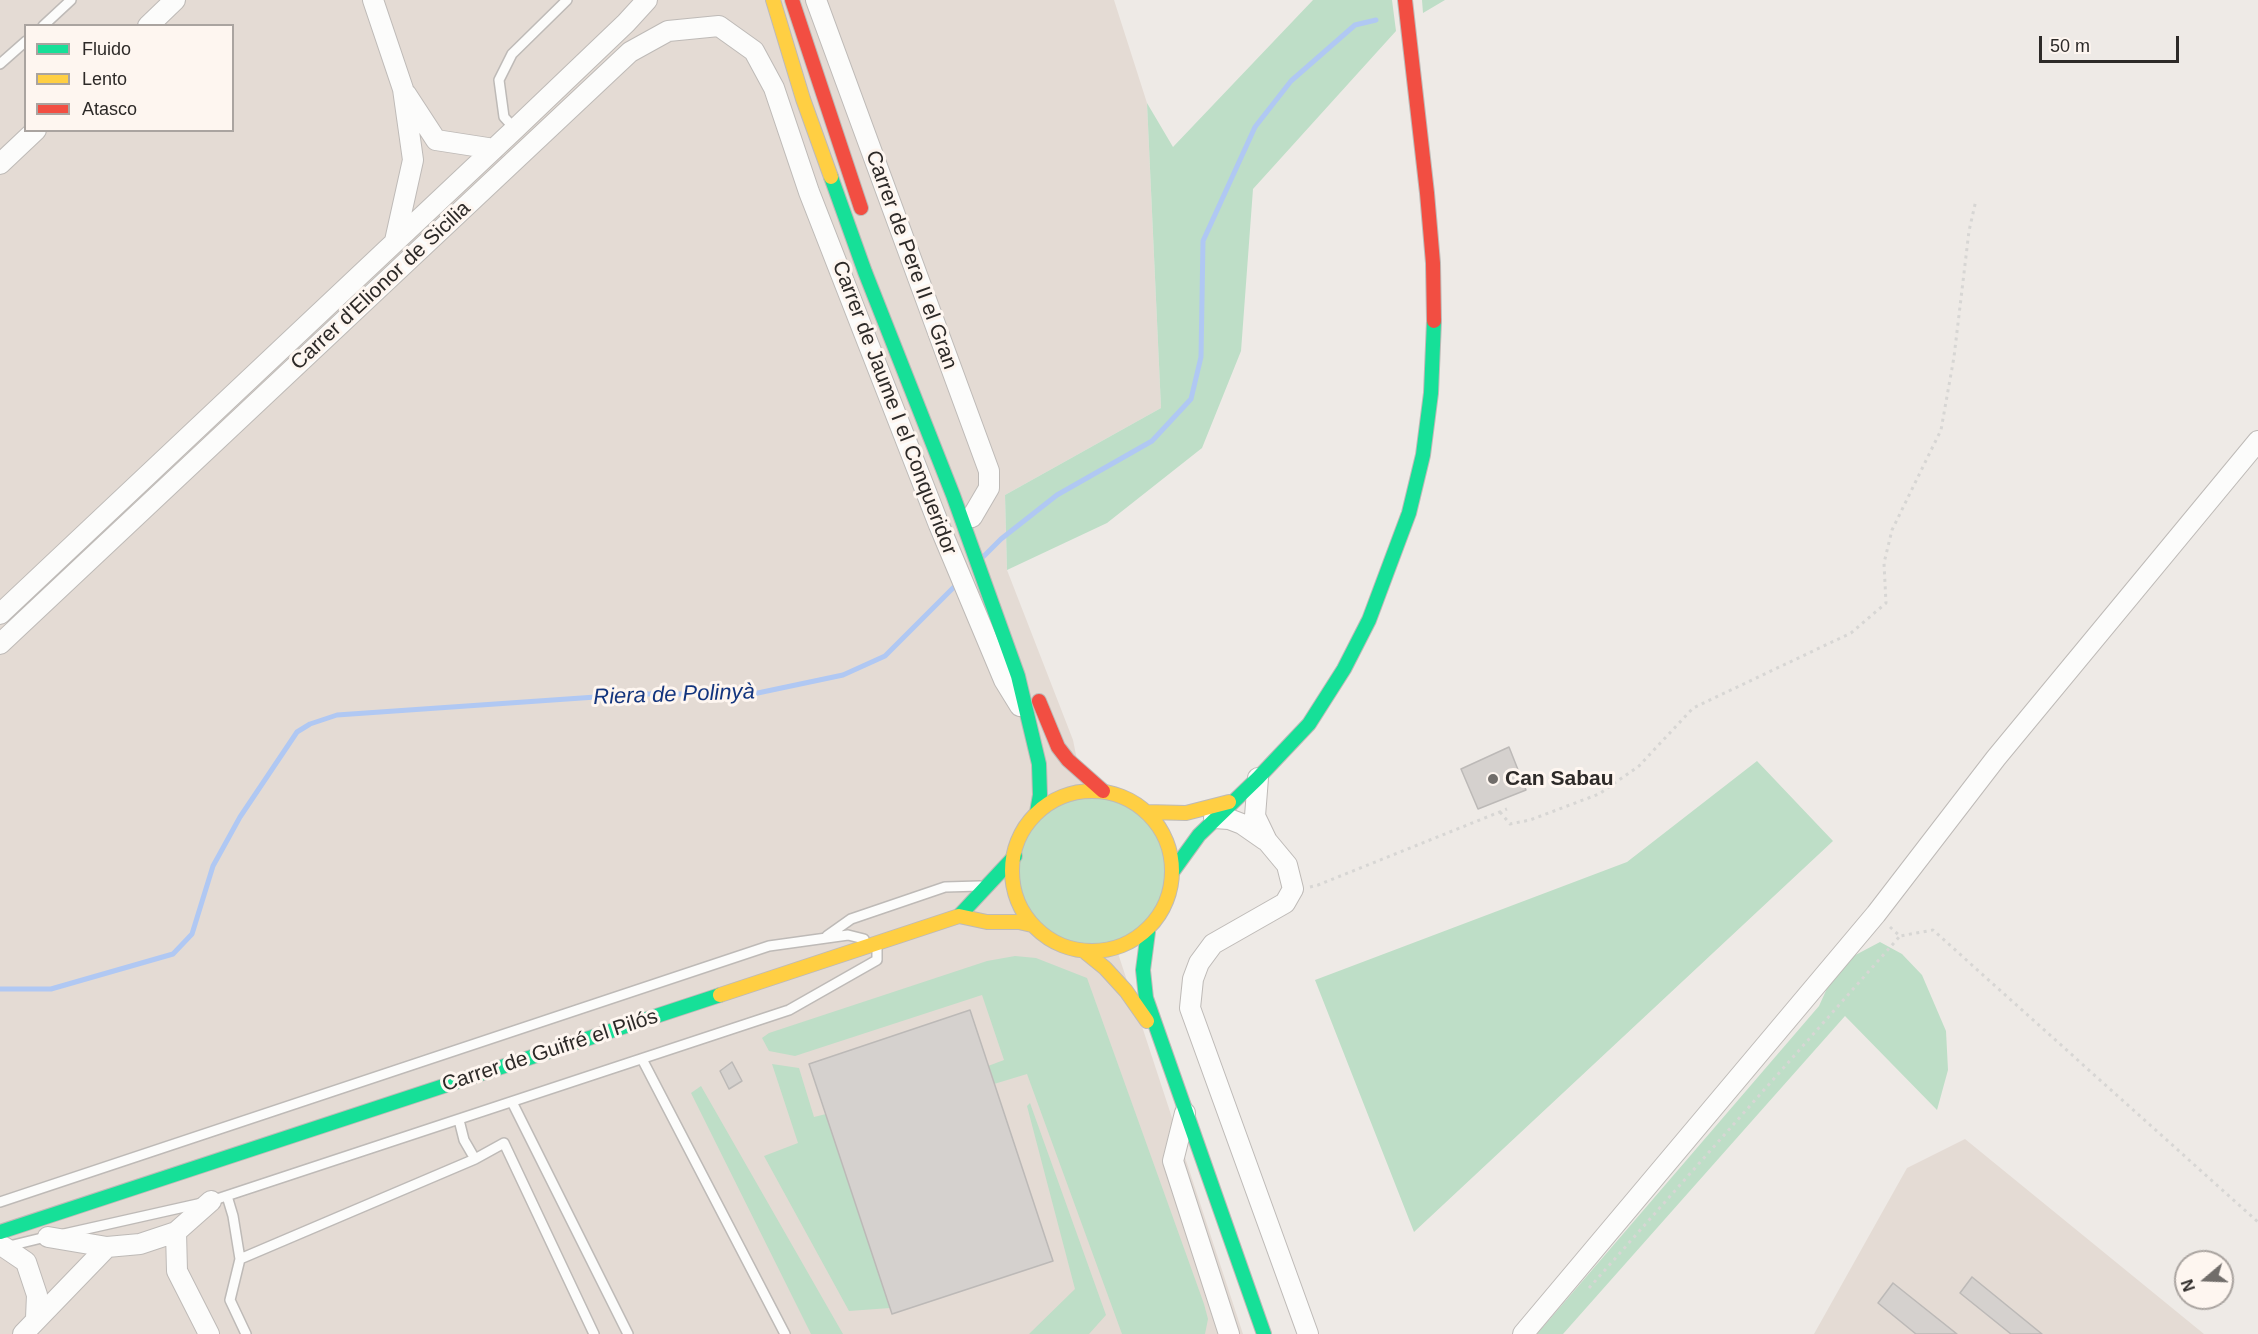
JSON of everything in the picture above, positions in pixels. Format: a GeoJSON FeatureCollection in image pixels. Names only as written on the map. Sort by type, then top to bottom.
{"type":"FeatureCollection","features":[{"type":"Feature","properties":{"kind":"main road"},"geometry":{"type":"LineString","coordinates":[[1173,871],[1198,835],[1258,778],[1309,724],[1349,659],[1369,620],[1409,513],[1423,455],[1434,324],[1433,263],[1405,0]]}},
{"type":"Feature","properties":{"kind":"main road"},"geometry":{"type":"LineString","coordinates":[[777,1],[807,109],[865,272],[974,531]]}},
{"type":"Feature","properties":{"kind":"main road"},"geometry":{"type":"LineString","coordinates":[[777,1],[867,225]]}},
{"type":"Feature","properties":{"kind":"main road"},"geometry":{"type":"LineString","coordinates":[[928,393],[974,531],[1018,676],[1040,773],[1037,812]]}},
{"type":"Feature","properties":{"kind":"main road"},"geometry":{"type":"LineString","coordinates":[[988,576],[1058,747],[1068,760],[1102,791]]}},
{"type":"Feature","properties":{"kind":"main road"},"geometry":{"type":"LineString","coordinates":[[1158,1037],[1126,991],[1105,968],[1084,951],[1050,939],[1032,925],[1026,916],[1015,890],[1013,873],[1015,856],[1023,831],[1037,812],[1053,801],[1083,791],[1102,791],[1126,799],[1147,812],[1158,827],[1169,850],[1173,871],[1170,889],[1164,906],[1148,932],[1143,983],[1158,1037],[1264,1334]]}},
{"type":"Feature","properties":{"kind":"main road"},"geometry":{"type":"LineString","coordinates":[[1147,812],[1186,813],[1231,802]]}},
{"type":"Feature","properties":{"kind":"main road"},"geometry":{"type":"LineString","coordinates":[[959,916],[1015,856]]}},
{"type":"Feature","properties":{"kind":"main road","name":"Carrer de Guifré el Pilós"},"geometry":{"type":"LineString","coordinates":[[1,1242],[141,1187],[959,916],[987,922],[1019,922],[1032,925]]}},
{"type":"Feature","properties":{"kind":"main road"},"geometry":{"type":"LineString","coordinates":[[1084,951],[1108,949],[1148,932]]}},
{"type":"Feature","properties":{"kind":"street"},"geometry":{"type":"LineString","coordinates":[[150,24],[175,0]]}},
{"type":"Feature","properties":{"kind":"street"},"geometry":{"type":"LineString","coordinates":[[373,0],[403,89],[412,160],[395,240]]}},
{"type":"Feature","properties":{"kind":"street","name":"Carrer d'Elionor de Sicilia"},"geometry":{"type":"LineString","coordinates":[[0,614],[494,149],[626,23],[647,0]]}},
{"type":"Feature","properties":{"kind":"street","name":"Carrer d'Elionor de Sicilia"},"geometry":{"type":"LineString","coordinates":[[626,23],[663,0]]}},
{"type":"Feature","properties":{"kind":"street","name":"Carrer de Pere II el Gran"},"geometry":{"type":"LineString","coordinates":[[816,0],[989,471],[989,488],[974,531]]}},
{"type":"Feature","properties":{"kind":"street","name":"Carrer d'Elionor de Sicilia"},"geometry":{"type":"LineString","coordinates":[[0,644],[630,52],[668,31],[719,26],[754,51],[774,88]]}},
{"type":"Feature","properties":{"kind":"street","name":"Carrer de Jaume I el Conqueridor"},"geometry":{"type":"LineString","coordinates":[[774,88],[809,192],[943,535],[1004,680],[1029,720]]}},
{"type":"Feature","properties":{"kind":"street"},"geometry":{"type":"LineString","coordinates":[[403,89],[436,140],[494,149]]}},
{"type":"Feature","properties":{"kind":"street"},"geometry":{"type":"LineString","coordinates":[[0,164],[34,132]]}},
{"type":"Feature","properties":{"kind":"street"},"geometry":{"type":"LineString","coordinates":[[1523,1334],[1876,914],[1996,758],[2258,441]]}},
{"type":"Feature","properties":{"kind":"street"},"geometry":{"type":"LineString","coordinates":[[1258,778],[1255,816],[1267,841],[1287,865],[1293,889],[1285,903],[1213,944],[1199,963],[1193,979],[1190,1008],[1308,1334]]}},
{"type":"Feature","properties":{"kind":"street"},"geometry":{"type":"LineString","coordinates":[[1214,818],[1229,819],[1242,824],[1267,841]]}},
{"type":"Feature","properties":{"kind":"street"},"geometry":{"type":"LineString","coordinates":[[1185,1113],[1173,1161],[1229,1334]]}},
{"type":"Feature","properties":{"kind":"street"},"geometry":{"type":"LineString","coordinates":[[48,1237],[107,1247],[140,1244],[176,1232],[219,1199]]}},
{"type":"Feature","properties":{"kind":"street"},"geometry":{"type":"LineString","coordinates":[[176,1232],[177,1271],[209,1334]]}},
{"type":"Feature","properties":{"kind":"street"},"geometry":{"type":"LineString","coordinates":[[1,1242],[26,1262],[37,1295],[36,1318]]}},
{"type":"Feature","properties":{"kind":"street"},"geometry":{"type":"LineString","coordinates":[[22,1334],[107,1247]]}},
{"type":"Feature","properties":{"kind":"lane"},"geometry":{"type":"LineString","coordinates":[[45,24],[71,0]]}},
{"type":"Feature","properties":{"kind":"lane"},"geometry":{"type":"LineString","coordinates":[[515,129],[504,117],[499,80],[512,54],[567,0]]}},
{"type":"Feature","properties":{"kind":"lane"},"geometry":{"type":"LineString","coordinates":[[0,64],[24,43]]}},
{"type":"Feature","properties":{"kind":"lane"},"geometry":{"type":"LineString","coordinates":[[825,937],[851,920],[945,887],[985,886]]}},
{"type":"Feature","properties":{"kind":"lane"},"geometry":{"type":"LineString","coordinates":[[0,1202],[769,946],[848,935],[877,943],[877,960],[789,1010],[219,1199],[48,1237],[1,1242]]}},
{"type":"Feature","properties":{"kind":"lane"},"geometry":{"type":"LineString","coordinates":[[642,1059],[785,1334]]}},
{"type":"Feature","properties":{"kind":"lane"},"geometry":{"type":"LineString","coordinates":[[512,1102],[628,1334]]}},
{"type":"Feature","properties":{"kind":"lane"},"geometry":{"type":"LineString","coordinates":[[459,1120],[464,1140],[474,1159]]}},
{"type":"Feature","properties":{"kind":"lane"},"geometry":{"type":"LineString","coordinates":[[240,1259],[474,1159],[504,1143],[594,1334]]}},
{"type":"Feature","properties":{"kind":"lane"},"geometry":{"type":"LineString","coordinates":[[219,1199],[233,1216],[240,1259],[230,1300],[246,1334]]}},
{"type":"Feature","properties":{"kind":"path"},"geometry":{"type":"LineString","coordinates":[[1500,812],[1510,824],[1530,820],[1599,794],[1639,766],[1693,708],[1851,633],[1886,603],[1884,563],[1892,530],[1941,430],[1955,345],[1969,231],[1976,200]]}},
{"type":"Feature","properties":{"kind":"path"},"geometry":{"type":"LineString","coordinates":[[1293,889],[1318,885],[1507,809]]}},
{"type":"Feature","properties":{"kind":"path"},"geometry":{"type":"LineString","coordinates":[[1876,914],[1900,936]]}},
{"type":"Feature","properties":{"kind":"path"},"geometry":{"type":"LineString","coordinates":[[1587,1290],[1900,936],[1933,930],[2258,1222]]}},
{"type":"Feature","properties":{"kind":"shaded area"},"geometry":{"type":"Polygon","coordinates":[[[0,0],[1114,0],[1147,103],[1161,408],[1005,495],[1007,570],[1073,740],[1112,935],[1243,1334],[0,1334],[0,0]]]}},
{"type":"Feature","properties":{"kind":"shaded area"},"geometry":{"type":"Polygon","coordinates":[[[1965,1139],[2204,1334],[1814,1334],[1907,1168],[1965,1139]]]}},
{"type":"Feature","properties":{"kind":"green space"},"geometry":{"type":"Polygon","coordinates":[[[1313,0],[1392,0],[1396,31],[1253,189],[1241,351],[1202,448],[1107,523],[1007,570],[1005,495],[1161,408],[1147,103],[1173,147],[1313,0]]]}},
{"type":"Feature","properties":{"kind":"green space"},"geometry":{"type":"Polygon","coordinates":[[[1422,0],[1445,0],[1423,13],[1422,0]]]}},
{"type":"Feature","properties":{"kind":"green space"},"geometry":{"type":"Polygon","coordinates":[[[1757,761],[1833,841],[1414,1232],[1315,980],[1627,862],[1757,761]]]}},
{"type":"Feature","properties":{"kind":"green space"},"geometry":{"type":"Polygon","coordinates":[[[1092,791],[1122,798],[1136,805],[1148,815],[1158,827],[1165,841],[1172,871],[1165,901],[1158,915],[1148,927],[1136,937],[1122,944],[1092,951],[1062,944],[1048,937],[1036,927],[1026,915],[1019,901],[1012,871],[1019,841],[1026,827],[1036,815],[1048,805],[1062,798],[1092,791]]]}},
{"type":"Feature","properties":{"kind":"green space"},"geometry":{"type":"Polygon","coordinates":[[[1880,942],[1902,954],[1922,975],[1946,1031],[1948,1070],[1937,1110],[1845,1016],[1563,1334],[1537,1334],[1819,1006],[1829,984],[1846,960],[1880,942]]]}},
{"type":"Feature","properties":{"kind":"green space"},"geometry":{"type":"Polygon","coordinates":[[[1015,956],[1036,958],[1087,978],[1204,1304],[1208,1319],[1205,1334],[1122,1334],[1027,1074],[994,1084],[988,1066],[1004,1060],[982,995],[795,1056],[769,1051],[762,1038],[769,1033],[987,961],[1015,956]]]}},
{"type":"Feature","properties":{"kind":"green space"},"geometry":{"type":"Polygon","coordinates":[[[772,1064],[799,1068],[814,1117],[826,1114],[890,1308],[849,1311],[764,1156],[798,1143],[772,1064]]]}},
{"type":"Feature","properties":{"kind":"green space"},"geometry":{"type":"Polygon","coordinates":[[[701,1086],[843,1334],[811,1334],[691,1093],[701,1086]]]}},
{"type":"Feature","properties":{"kind":"green space"},"geometry":{"type":"Polygon","coordinates":[[[1030,1103],[1106,1315],[1089,1334],[1029,1334],[1075,1289],[1027,1106],[1030,1103]]]}},
{"type":"Feature","properties":{"kind":"building","name":"Can Sabau"},"geometry":{"type":"Polygon","coordinates":[[[1509,747],[1526,790],[1478,809],[1461,769],[1509,747]]]}},
{"type":"Feature","properties":{"kind":"building"},"geometry":{"type":"Polygon","coordinates":[[[970,1010],[1053,1261],[892,1314],[809,1064],[970,1010]]]}},
{"type":"Feature","properties":{"kind":"building"},"geometry":{"type":"Polygon","coordinates":[[[732,1062],[742,1081],[729,1089],[720,1071],[732,1062]]]}},
{"type":"Feature","properties":{"kind":"building"},"geometry":{"type":"Polygon","coordinates":[[[1972,1277],[2042,1334],[2011,1334],[1960,1293],[1972,1277]]]}},
{"type":"Feature","properties":{"kind":"building"},"geometry":{"type":"Polygon","coordinates":[[[1893,1283],[1957,1334],[1916,1334],[1878,1303],[1893,1283]]]}},
{"type":"Feature","properties":{"kind":"waterway","name":"Riera de Polinyà"},"geometry":{"type":"LineString","coordinates":[[984,556],[1001,539],[1057,495],[1152,441],[1191,399],[1201,357],[1203,241],[1255,127],[1291,81],[1355,25],[1376,20]]}},
{"type":"Feature","properties":{"kind":"waterway","name":"Riera de Polinyà"},"geometry":{"type":"LineString","coordinates":[[0,989],[51,989],[173,954],[192,934],[213,866],[240,817],[297,732],[310,724],[337,715],[639,694],[753,694],[843,675],[885,656],[959,582]]}},
{"type":"Feature","properties":{"kind":"traffic: fast"},"geometry":{"type":"LineString","coordinates":[[831,177],[865,272],[953,495],[1018,676],[1039,764],[1040,795],[1037,812]]}},
{"type":"Feature","properties":{"kind":"traffic: fast"},"geometry":{"type":"LineString","coordinates":[[1173,871],[1199,835],[1309,724],[1344,669],[1369,620],[1409,513],[1423,455],[1431,393],[1434,321]]}},
{"type":"Feature","properties":{"kind":"traffic: fast"},"geometry":{"type":"LineString","coordinates":[[959,916],[1015,856]]}},
{"type":"Feature","properties":{"kind":"traffic: fast"},"geometry":{"type":"LineString","coordinates":[[1148,932],[1143,970],[1146,998],[1264,1334]]}},
{"type":"Feature","properties":{"kind":"traffic: fast"},"geometry":{"type":"LineString","coordinates":[[0,1232],[720,995]]}},
{"type":"Feature","properties":{"kind":"traffic: slow"},"geometry":{"type":"LineString","coordinates":[[773,0],[803,99],[831,177]]}},
{"type":"Feature","properties":{"kind":"traffic: slow"},"geometry":{"type":"LineString","coordinates":[[1092,791],[1122,797],[1148,815],[1166,841],[1172,871],[1166,901],[1148,927],[1122,945],[1092,951],[1062,945],[1036,927],[1018,901],[1012,871],[1018,841],[1036,815],[1062,797],[1092,791]]}},
{"type":"Feature","properties":{"kind":"traffic: slow"},"geometry":{"type":"LineString","coordinates":[[1147,812],[1186,813],[1229,802]]}},
{"type":"Feature","properties":{"kind":"traffic: slow"},"geometry":{"type":"LineString","coordinates":[[720,995],[959,916],[987,922],[1019,922],[1032,925]]}},
{"type":"Feature","properties":{"kind":"traffic: slow"},"geometry":{"type":"LineString","coordinates":[[1084,951],[1105,968],[1126,991],[1147,1021]]}},
{"type":"Feature","properties":{"kind":"traffic: jam"},"geometry":{"type":"LineString","coordinates":[[792,0],[861,208]]}},
{"type":"Feature","properties":{"kind":"traffic: jam"},"geometry":{"type":"LineString","coordinates":[[1405,0],[1427,193],[1433,263],[1434,321]]}},
{"type":"Feature","properties":{"kind":"traffic: jam"},"geometry":{"type":"LineString","coordinates":[[1039,701],[1058,747],[1068,760],[1103,791]]}},
{"type":"Feature","properties":{"kind":"place","name":"Can Sabau"},"geometry":{"type":"Point","coordinates":[1493,779]}}]}
